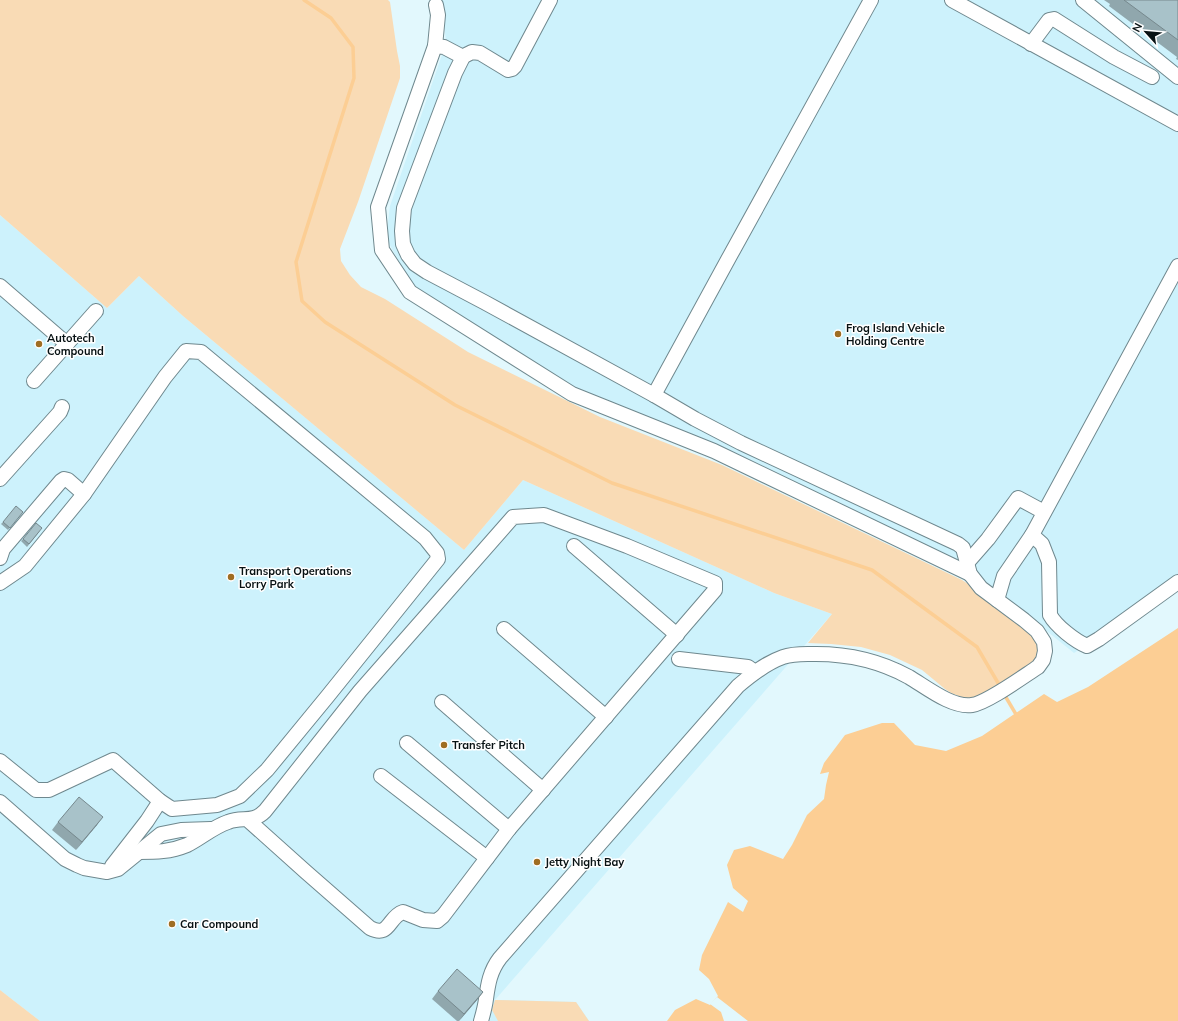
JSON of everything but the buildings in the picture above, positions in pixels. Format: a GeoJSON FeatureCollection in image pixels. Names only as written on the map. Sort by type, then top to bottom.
{"type":"FeatureCollection","features":[{"type":"Feature","properties":{"kind":"street"},"geometry":{"type":"LineString","coordinates":[[481,1021],[486,1001],[489,976],[495,964],[738,686],[755,672],[784,657],[796,655],[825,654],[852,656],[885,666],[909,677],[950,700],[962,704],[973,705],[987,699],[1038,667],[1043,660],[1046,651],[1044,642],[1037,632],[1024,620],[981,588],[969,569],[963,548],[958,544],[741,443],[427,272],[415,264],[403,244],[402,231],[404,208],[455,73],[463,57],[472,52],[480,53],[508,70],[512,69],[550,0]]}},
{"type":"Feature","properties":{"kind":"street"},"geometry":{"type":"LineString","coordinates":[[654,395],[871,0]]}},
{"type":"Feature","properties":{"kind":"street"},"geometry":{"type":"LineString","coordinates":[[952,0],[974,5],[1031,44],[1178,124]]}},
{"type":"Feature","properties":{"kind":"street"},"geometry":{"type":"LineString","coordinates":[[1083,0],[1178,77]]}},
{"type":"Feature","properties":{"kind":"street"},"geometry":{"type":"LineString","coordinates":[[436,5],[438,15],[435,46],[378,207],[382,250],[410,292],[572,394],[714,451],[969,569]]}},
{"type":"Feature","properties":{"kind":"street"},"geometry":{"type":"LineString","coordinates":[[1031,44],[1049,20],[1054,19],[1114,57],[1152,77]]}},
{"type":"Feature","properties":{"kind":"street"},"geometry":{"type":"LineString","coordinates":[[435,46],[444,47],[463,57]]}},
{"type":"Feature","properties":{"kind":"street"},"geometry":{"type":"LineString","coordinates":[[997,600],[1004,576],[1032,536],[1178,266]]}},
{"type":"Feature","properties":{"kind":"street"},"geometry":{"type":"LineString","coordinates":[[0,286],[67,344]]}},
{"type":"Feature","properties":{"kind":"street"},"geometry":{"type":"LineString","coordinates":[[34,381],[96,311]]}},
{"type":"Feature","properties":{"kind":"street"},"geometry":{"type":"LineString","coordinates":[[0,583],[25,566],[84,494],[156,390],[186,351],[201,352],[425,538],[437,553],[438,559],[267,770],[240,796],[217,805],[172,809],[160,801],[114,760],[49,790],[36,790],[0,761]]}},
{"type":"Feature","properties":{"kind":"street"},"geometry":{"type":"LineString","coordinates":[[0,478],[60,412],[62,407]]}},
{"type":"Feature","properties":{"kind":"street"},"geometry":{"type":"LineString","coordinates":[[0,558],[3,549],[61,481],[64,479],[68,480],[84,494]]}},
{"type":"Feature","properties":{"kind":"street"},"geometry":{"type":"LineString","coordinates":[[969,569],[988,539],[1018,498],[1044,512]]}},
{"type":"Feature","properties":{"kind":"street"},"geometry":{"type":"LineString","coordinates":[[0,802],[65,859],[77,866],[107,872],[118,869],[138,852],[167,852],[188,845],[212,829],[228,821],[240,818],[248,820],[370,928],[382,931],[385,930],[398,914],[403,912],[423,920],[437,921],[443,916],[509,829],[715,590],[715,583],[627,546],[544,515],[513,517],[360,691],[265,811],[260,816],[248,820]]}},
{"type":"Feature","properties":{"kind":"street"},"geometry":{"type":"LineString","coordinates":[[1032,536],[1042,544],[1049,562],[1050,615],[1053,621],[1080,643],[1086,646],[1099,639],[1178,582]]}},
{"type":"Feature","properties":{"kind":"street"},"geometry":{"type":"LineString","coordinates":[[574,546],[677,635]]}},
{"type":"Feature","properties":{"kind":"street"},"geometry":{"type":"LineString","coordinates":[[504,629],[606,717]]}},
{"type":"Feature","properties":{"kind":"street"},"geometry":{"type":"LineString","coordinates":[[679,659],[748,667],[755,672]]}},
{"type":"Feature","properties":{"kind":"street"},"geometry":{"type":"LineString","coordinates":[[442,702],[543,790]]}},
{"type":"Feature","properties":{"kind":"street"},"geometry":{"type":"LineString","coordinates":[[407,743],[509,829]]}},
{"type":"Feature","properties":{"kind":"street"},"geometry":{"type":"LineString","coordinates":[[382,776],[487,858]]}},
{"type":"Feature","properties":{"kind":"street"},"geometry":{"type":"LineString","coordinates":[[107,872],[143,827],[160,801]]}},
{"type":"Feature","properties":{"kind":"shaded area"},"geometry":{"type":"Polygon","coordinates":[[[0,0],[388,0],[390,2],[400,66],[400,78],[358,202],[340,249],[341,261],[350,275],[361,287],[385,299],[468,352],[600,417],[722,465],[962,580],[1040,633],[1038,662],[977,699],[964,698],[945,689],[922,670],[890,655],[861,647],[808,643],[832,614],[774,593],[523,480],[464,550],[183,316],[139,276],[107,308],[0,215],[0,0]]]}},
{"type":"Feature","properties":{"kind":"shaded area","name":"Frog Island Vehicle Holding Centre"},"geometry":{"type":"Polygon","coordinates":[[[442,0],[1178,0],[1178,585],[1074,653],[982,579],[574,390],[412,285],[386,238],[390,206],[446,43],[442,0]]]}},
{"type":"Feature","properties":{"kind":"shaded area"},"geometry":{"type":"Polygon","coordinates":[[[0,215],[107,308],[139,276],[183,316],[464,550],[523,480],[774,593],[832,614],[495,1000],[576,1002],[589,1021],[40,1021],[0,990],[0,215]]]}},
{"type":"Feature","properties":{"kind":"shaded area"},"geometry":{"type":"Polygon","coordinates":[[[1178,628],[1178,1021],[667,1021],[675,1010],[696,999],[710,1005],[718,996],[709,979],[699,970],[702,955],[728,902],[743,912],[748,901],[733,888],[727,865],[734,850],[750,846],[783,859],[807,815],[824,799],[829,772],[820,774],[824,763],[845,735],[882,723],[894,723],[915,745],[946,751],[982,736],[1044,694],[1057,702],[1088,687],[1178,628]]]}},
{"type":"Feature","properties":{"kind":"shaded area"},"geometry":{"type":"Polygon","coordinates":[[[0,990],[40,1021],[0,1021],[0,990]]]}},
{"type":"Feature","properties":{"kind":"shaded area"},"geometry":{"type":"Polygon","coordinates":[[[495,1000],[576,1002],[589,1021],[498,1021],[492,1010],[495,1000]]]}},
{"type":"Feature","properties":{"kind":"pier"},"geometry":{"type":"Polygon","coordinates":[[[717,997],[748,1021],[724,1021],[721,1012],[710,1004],[717,997]]]}},
{"type":"Feature","properties":{"kind":"waterway"},"geometry":{"type":"LineString","coordinates":[[304,0],[331,18],[353,47],[354,78],[296,262],[302,301],[325,322],[455,405],[612,483],[872,570],[977,647],[1001,688]]}},
{"type":"Feature","properties":{"kind":"waterway"},"geometry":{"type":"LineString","coordinates":[[1004,694],[1017,716]]}},
{"type":"Feature","properties":{"kind":"place","name":"Frog Island Vehicle Holding Centre"},"geometry":{"type":"Point","coordinates":[838,334]}},
{"type":"Feature","properties":{"kind":"place","name":"Autotech Compound"},"geometry":{"type":"Point","coordinates":[39,344]}},
{"type":"Feature","properties":{"kind":"place","name":"Transport Operations Lorry Park"},"geometry":{"type":"Point","coordinates":[231,577]}},
{"type":"Feature","properties":{"kind":"place","name":"Transfer Pitch"},"geometry":{"type":"Point","coordinates":[444,745]}},
{"type":"Feature","properties":{"kind":"place","name":"Jetty Night Bay"},"geometry":{"type":"Point","coordinates":[537,862]}},
{"type":"Feature","properties":{"kind":"place","name":"Car Compound"},"geometry":{"type":"Point","coordinates":[172,924]}}]}
